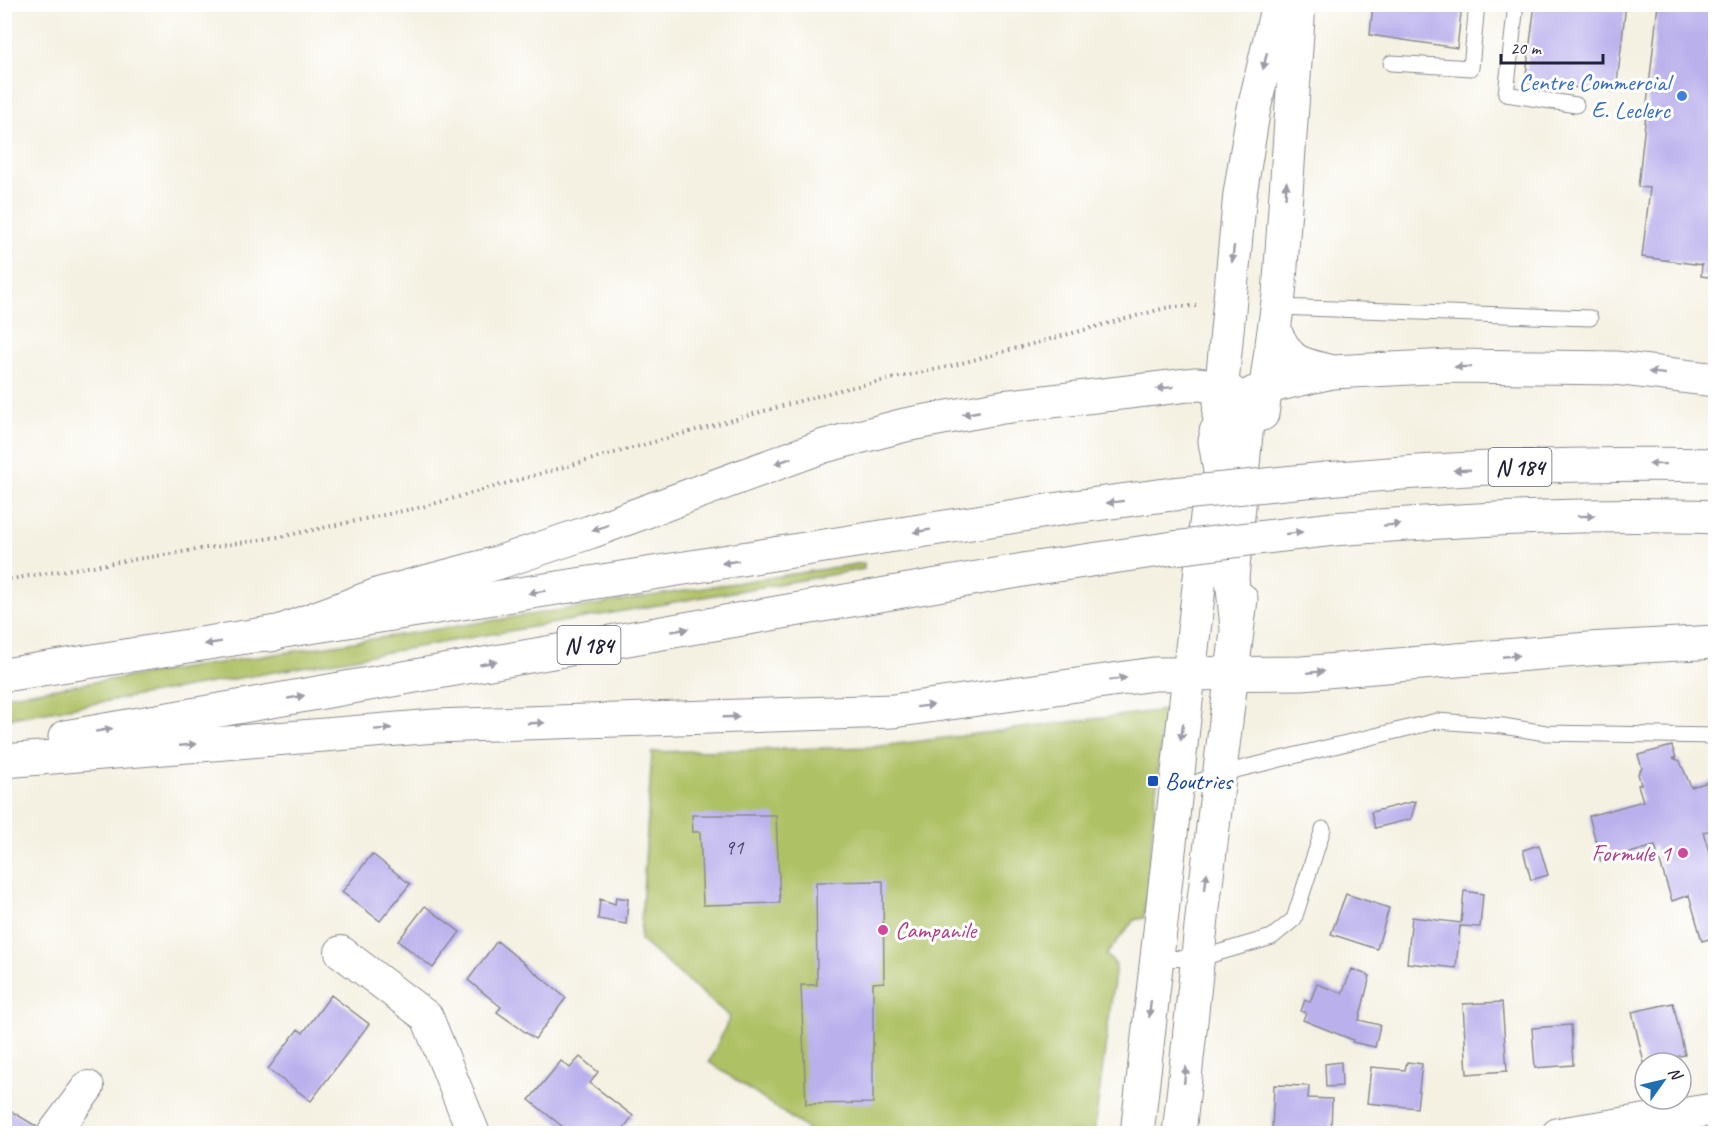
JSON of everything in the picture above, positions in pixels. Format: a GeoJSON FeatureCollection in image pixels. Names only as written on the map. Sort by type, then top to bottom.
{"type":"FeatureCollection","features":[{"type":"Feature","properties":{"kind":"main road"},"geometry":{"type":"LineString","coordinates":[[1179,1134],[1219,774],[1240,656],[1232,578],[1248,418],[1227,305],[1252,113],[1278,4]]}},
{"type":"Feature","properties":{"kind":"main road"},"geometry":{"type":"LineString","coordinates":[[1137,1134],[1155,958],[1216,436],[1243,392],[1276,320],[1299,4]]}},
{"type":"Feature","properties":{"kind":"main road"},"geometry":{"type":"LineString","coordinates":[[1276,320],[1286,354],[1301,364],[1332,372]]}},
{"type":"Feature","properties":{"kind":"main road"},"geometry":{"type":"LineString","coordinates":[[271,635],[380,594],[497,563],[836,443],[904,425],[1002,407],[1196,384],[1243,392],[1332,372],[1450,366],[1615,368],[1716,380]]}},
{"type":"Feature","properties":{"kind":"main road"},"geometry":{"type":"LineString","coordinates":[[1216,436],[1220,485],[1211,599],[1219,623],[1240,656]]}},
{"type":"Feature","properties":{"kind":"main road","name":"N 184"},"geometry":{"type":"LineString","coordinates":[[4,675],[271,635],[1055,510],[1173,494],[1428,471],[1634,463],[1716,465]]}},
{"type":"Feature","properties":{"kind":"main road","name":"N 184"},"geometry":{"type":"LineString","coordinates":[[4,747],[1018,571],[1174,548],[1333,529],[1500,518],[1652,514],[1716,517]]}},
{"type":"Feature","properties":{"kind":"main road"},"geometry":{"type":"LineString","coordinates":[[4,761],[435,726],[893,711],[1154,674],[1189,674],[1240,656],[1716,642]]}},
{"type":"Feature","properties":{"kind":"street"},"geometry":{"type":"LineString","coordinates":[[341,952],[427,1017],[474,1134]]}},
{"type":"Feature","properties":{"kind":"street"},"geometry":{"type":"LineString","coordinates":[[53,1134],[88,1087]]}},
{"type":"Feature","properties":{"kind":"street"},"geometry":{"type":"LineString","coordinates":[[1558,1134],[1716,1109]]}},
{"type":"Feature","properties":{"kind":"lane"},"geometry":{"type":"LineString","coordinates":[[1391,63],[1471,68],[1477,4]]}},
{"type":"Feature","properties":{"kind":"lane"},"geometry":{"type":"LineString","coordinates":[[1516,4],[1506,94],[1576,105]]}},
{"type":"Feature","properties":{"kind":"lane"},"geometry":{"type":"LineString","coordinates":[[1276,320],[1590,318]]}},
{"type":"Feature","properties":{"kind":"lane"},"geometry":{"type":"LineString","coordinates":[[1174,795],[1185,787],[1219,774],[1437,721],[1503,726],[1546,733],[1716,736]]}},
{"type":"Feature","properties":{"kind":"lane"},"geometry":{"type":"LineString","coordinates":[[1155,958],[1197,959],[1272,937],[1294,919],[1323,829]]}},
{"type":"Feature","properties":{"kind":"path"},"geometry":{"type":"LineString","coordinates":[[4,580],[284,536],[422,507],[839,390],[947,367],[1169,307],[1227,305]]}},
{"type":"Feature","properties":{"kind":"green space"},"geometry":{"type":"Polygon","coordinates":[[[864,563],[864,569],[5,719],[5,696],[864,563]]]}},
{"type":"Feature","properties":{"kind":"green space","name":"Campanile"},"geometry":{"type":"Polygon","coordinates":[[[1164,710],[1144,918],[1134,920],[1106,955],[1116,965],[1094,1133],[813,1133],[709,1062],[730,1017],[640,940],[652,752],[873,747],[1164,710]]]}},
{"type":"Feature","properties":{"kind":"building"},"geometry":{"type":"Polygon","coordinates":[[[1373,4],[1462,4],[1457,48],[1370,35],[1373,4]]]}},
{"type":"Feature","properties":{"kind":"building"},"geometry":{"type":"Polygon","coordinates":[[[1535,4],[1626,4],[1616,92],[1525,82],[1535,4]]]}},
{"type":"Feature","properties":{"kind":"building","name":"Centre Commercial E. Leclerc"},"geometry":{"type":"Polygon","coordinates":[[[1658,4],[1716,4],[1716,278],[1701,276],[1702,265],[1642,257],[1650,188],[1638,187],[1658,4]]]}},
{"type":"Feature","properties":{"kind":"building","name":"Formule 1"},"geometry":{"type":"Polygon","coordinates":[[[1672,746],[1676,758],[1673,758],[1680,761],[1691,787],[1716,780],[1716,829],[1703,832],[1716,874],[1716,937],[1702,941],[1689,895],[1672,901],[1655,846],[1601,861],[1589,816],[1643,801],[1638,785],[1641,784],[1638,774],[1642,768],[1638,755],[1672,746]]]}},
{"type":"Feature","properties":{"kind":"building"},"geometry":{"type":"Polygon","coordinates":[[[1416,801],[1411,819],[1375,828],[1371,812],[1416,801]]]}},
{"type":"Feature","properties":{"kind":"building"},"geometry":{"type":"Polygon","coordinates":[[[692,815],[776,815],[780,903],[703,905],[700,832],[693,832],[692,815]]]}},
{"type":"Feature","properties":{"kind":"building"},"geometry":{"type":"Polygon","coordinates":[[[1539,845],[1548,875],[1531,880],[1523,850],[1539,845]]]}},
{"type":"Feature","properties":{"kind":"building"},"geometry":{"type":"Polygon","coordinates":[[[372,854],[410,884],[380,921],[342,892],[372,854]]]}},
{"type":"Feature","properties":{"kind":"building"},"geometry":{"type":"Polygon","coordinates":[[[883,881],[884,982],[873,983],[873,1103],[806,1104],[801,985],[817,985],[816,882],[883,881]]]}},
{"type":"Feature","properties":{"kind":"building"},"geometry":{"type":"Polygon","coordinates":[[[1464,891],[1483,894],[1480,927],[1460,926],[1456,968],[1407,963],[1412,917],[1461,923],[1464,891]]]}},
{"type":"Feature","properties":{"kind":"building"},"geometry":{"type":"Polygon","coordinates":[[[1346,894],[1389,908],[1377,949],[1331,934],[1346,894]]]}},
{"type":"Feature","properties":{"kind":"building"},"geometry":{"type":"Polygon","coordinates":[[[616,897],[628,899],[626,924],[598,919],[600,899],[615,904],[616,897]]]}},
{"type":"Feature","properties":{"kind":"building"},"geometry":{"type":"Polygon","coordinates":[[[425,906],[460,932],[433,968],[398,941],[425,906]]]}},
{"type":"Feature","properties":{"kind":"building"},"geometry":{"type":"Polygon","coordinates":[[[497,941],[566,998],[535,1039],[497,1012],[501,1007],[468,980],[497,941]]]}},
{"type":"Feature","properties":{"kind":"building"},"geometry":{"type":"Polygon","coordinates":[[[1352,969],[1370,976],[1359,1020],[1380,1025],[1375,1047],[1352,1042],[1353,1040],[1303,1020],[1306,1013],[1301,1011],[1305,1000],[1310,1002],[1317,984],[1342,993],[1352,969]]]}},
{"type":"Feature","properties":{"kind":"building"},"geometry":{"type":"Polygon","coordinates":[[[331,995],[369,1024],[311,1101],[268,1069],[298,1029],[303,1033],[331,995]]]}},
{"type":"Feature","properties":{"kind":"building"},"geometry":{"type":"Polygon","coordinates":[[[1716,998],[1716,1023],[1715,1023],[1709,999],[1716,998]]]}},
{"type":"Feature","properties":{"kind":"building"},"geometry":{"type":"Polygon","coordinates":[[[1502,1002],[1507,1071],[1467,1074],[1463,1004],[1502,1002]]]}},
{"type":"Feature","properties":{"kind":"building"},"geometry":{"type":"Polygon","coordinates":[[[1673,1003],[1684,1051],[1641,1051],[1632,1012],[1673,1003]]]}},
{"type":"Feature","properties":{"kind":"building"},"geometry":{"type":"Polygon","coordinates":[[[1571,1025],[1573,1065],[1535,1068],[1532,1028],[1571,1025]]]}},
{"type":"Feature","properties":{"kind":"building"},"geometry":{"type":"Polygon","coordinates":[[[580,1057],[598,1072],[590,1083],[633,1116],[619,1134],[572,1134],[529,1100],[561,1061],[570,1068],[580,1057]]]}},
{"type":"Feature","properties":{"kind":"building"},"geometry":{"type":"Polygon","coordinates":[[[1341,1062],[1342,1086],[1326,1087],[1325,1064],[1341,1062]]]}},
{"type":"Feature","properties":{"kind":"building"},"geometry":{"type":"Polygon","coordinates":[[[1407,1062],[1422,1064],[1417,1108],[1367,1103],[1371,1067],[1405,1070],[1407,1062]]]}},
{"type":"Feature","properties":{"kind":"building"},"geometry":{"type":"Polygon","coordinates":[[[1274,1085],[1309,1086],[1308,1098],[1332,1099],[1331,1134],[1272,1132],[1274,1085]]]}},
{"type":"Feature","properties":{"kind":"building"},"geometry":{"type":"Polygon","coordinates":[[[4,1107],[36,1126],[31,1134],[4,1134],[4,1107]]]}},
{"type":"Feature","properties":{"kind":"place","name":"Centre Commercial E. Leclerc"},"geometry":{"type":"Point","coordinates":[1682,96]}},
{"type":"Feature","properties":{"kind":"place","name":"Boutries"},"geometry":{"type":"Point","coordinates":[1153,781]}},
{"type":"Feature","properties":{"kind":"place","name":"Formule 1"},"geometry":{"type":"Point","coordinates":[1683,853]}},
{"type":"Feature","properties":{"kind":"place","name":"Campanile"},"geometry":{"type":"Point","coordinates":[883,930]}}]}
